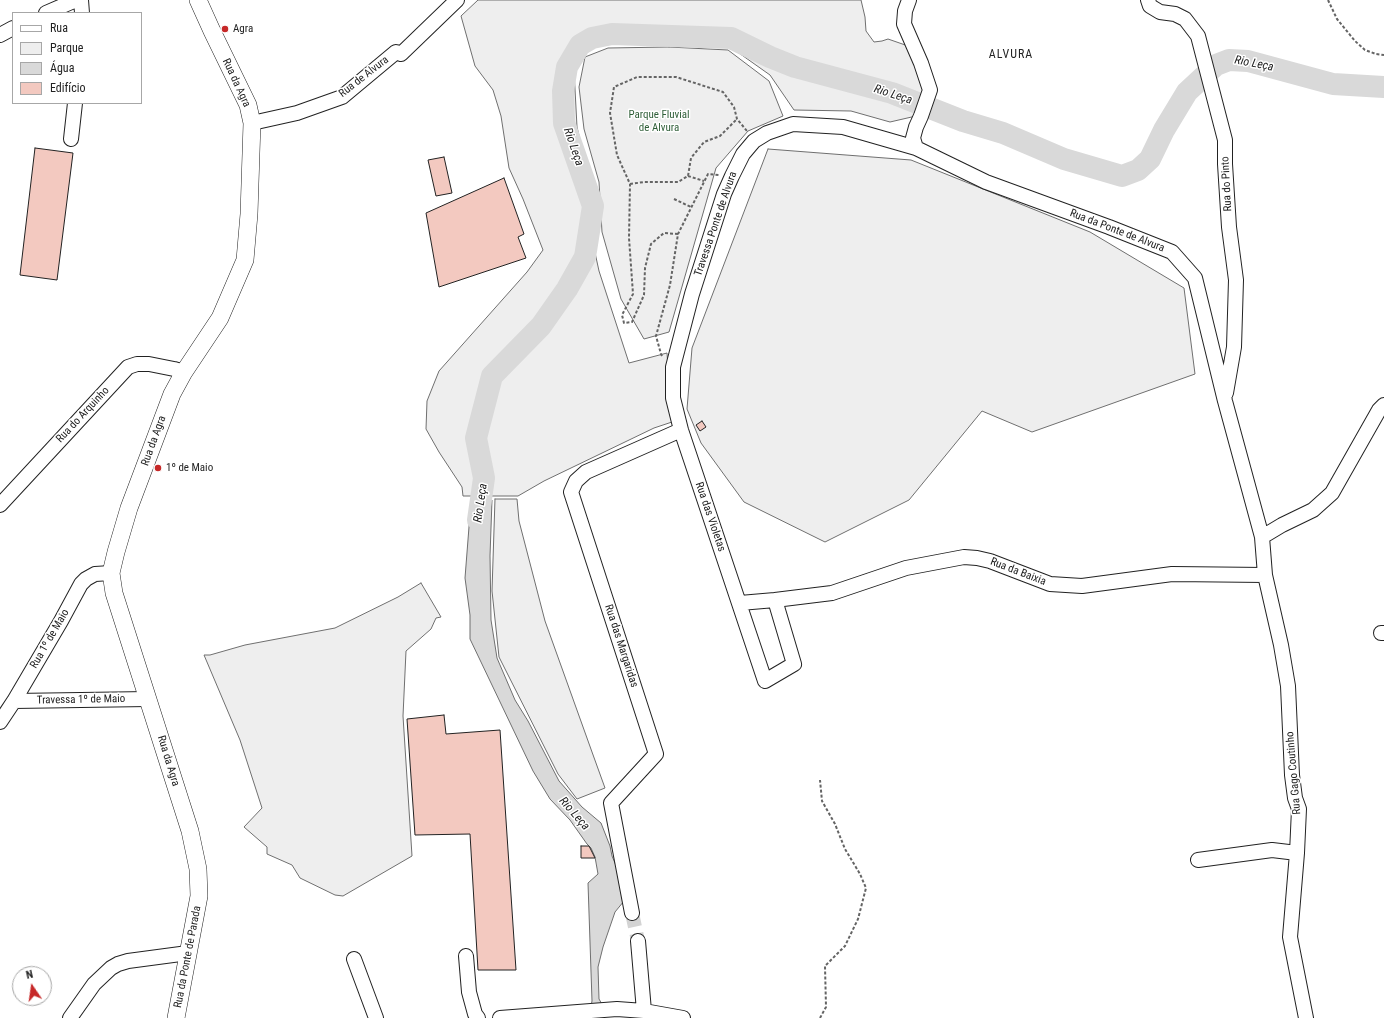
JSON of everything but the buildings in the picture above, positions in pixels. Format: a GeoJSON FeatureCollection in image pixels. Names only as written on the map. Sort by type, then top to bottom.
{"type":"FeatureCollection","features":[{"type":"Feature","properties":{"kind":"main road","name":"Rua da Agra"},"geometry":{"type":"LineString","coordinates":[[198,0],[248,105],[252,123],[249,214],[245,260],[220,318],[184,372],[172,394],[130,508],[111,573],[114,592],[190,831],[198,869],[199,896]]}},
{"type":"Feature","properties":{"kind":"main road","name":"Rua da Ponte de Parada"},"geometry":{"type":"LineString","coordinates":[[176,1018],[199,896]]}},
{"type":"Feature","properties":{"kind":"street"},"geometry":{"type":"LineString","coordinates":[[48,12],[76,0]]}},
{"type":"Feature","properties":{"kind":"street"},"geometry":{"type":"LineString","coordinates":[[81,0],[82,12]]}},
{"type":"Feature","properties":{"kind":"street","name":"Rua de Alvura"},"geometry":{"type":"LineString","coordinates":[[252,123],[297,113],[342,97],[396,52],[401,54],[457,0]]}},
{"type":"Feature","properties":{"kind":"street"},"geometry":{"type":"LineString","coordinates":[[909,0],[905,11],[904,24],[921,63],[930,90],[913,138],[916,148]]}},
{"type":"Feature","properties":{"kind":"street","name":"Rua do Pinto"},"geometry":{"type":"LineString","coordinates":[[1148,0],[1150,6],[1160,12],[1175,14],[1185,19],[1198,36],[1225,140],[1229,227],[1236,280],[1234,347],[1225,401]]}},
{"type":"Feature","properties":{"kind":"street"},"geometry":{"type":"LineString","coordinates":[[0,35],[12,29]]}},
{"type":"Feature","properties":{"kind":"street"},"geometry":{"type":"LineString","coordinates":[[71,139],[76,104]]}},
{"type":"Feature","properties":{"kind":"street","name":"Travessa Ponte de Alvura"},"geometry":{"type":"LineString","coordinates":[[681,430],[673,398],[673,367],[692,294],[724,194],[743,154],[754,141],[767,133],[793,124],[843,127],[916,148]]}},
{"type":"Feature","properties":{"kind":"street","name":"Rua da Ponte de Alvura"},"geometry":{"type":"LineString","coordinates":[[916,148],[986,182],[1109,227],[1172,252],[1195,278],[1225,401],[1262,537],[1265,576]]}},
{"type":"Feature","properties":{"kind":"street","name":"Rua do Arquinho"},"geometry":{"type":"LineString","coordinates":[[0,505],[128,367],[137,364],[149,364],[184,372]]}},
{"type":"Feature","properties":{"kind":"street"},"geometry":{"type":"LineString","coordinates":[[1262,537],[1282,525],[1314,510],[1332,493],[1379,410],[1384,405]]}},
{"type":"Feature","properties":{"kind":"street","name":"Rua das Violetas"},"geometry":{"type":"LineString","coordinates":[[681,430],[765,681],[794,664],[775,600]]}},
{"type":"Feature","properties":{"kind":"street","name":"Rua das Margaridas"},"geometry":{"type":"LineString","coordinates":[[632,913],[611,803],[656,754],[571,492],[576,481],[586,472],[681,430]]}},
{"type":"Feature","properties":{"kind":"street","name":"Rua da Baixia"},"geometry":{"type":"LineString","coordinates":[[740,603],[832,593],[906,568],[964,557],[990,561],[1050,584],[1082,586],[1172,574],[1265,576]]}},
{"type":"Feature","properties":{"kind":"street","name":"Rua 1º de Maio"},"geometry":{"type":"LineString","coordinates":[[0,722],[61,621],[80,584],[86,578],[95,574],[111,573]]}},
{"type":"Feature","properties":{"kind":"street","name":"Rua Gago Coutinho"},"geometry":{"type":"LineString","coordinates":[[1265,576],[1281,645],[1288,686],[1292,775],[1295,798],[1299,809],[1290,937],[1306,1018]]}},
{"type":"Feature","properties":{"kind":"street","name":"Travessa 1º de Maio"},"geometry":{"type":"LineString","coordinates":[[14,700],[148,699]]}},
{"type":"Feature","properties":{"kind":"street"},"geometry":{"type":"LineString","coordinates":[[1198,860],[1272,850],[1297,853]]}},
{"type":"Feature","properties":{"kind":"street"},"geometry":{"type":"LineString","coordinates":[[638,941],[644,1011]]}},
{"type":"Feature","properties":{"kind":"street"},"geometry":{"type":"LineString","coordinates":[[70,1018],[94,984],[111,968],[118,964],[128,961],[188,953]]}},
{"type":"Feature","properties":{"kind":"street"},"geometry":{"type":"LineString","coordinates":[[466,956],[469,992],[475,1014],[478,1018]]}},
{"type":"Feature","properties":{"kind":"street"},"geometry":{"type":"LineString","coordinates":[[354,959],[376,1018]]}},
{"type":"Feature","properties":{"kind":"street"},"geometry":{"type":"LineString","coordinates":[[500,1018],[617,1009],[644,1011],[683,1018]]}},
{"type":"Feature","properties":{"kind":"path"},"geometry":{"type":"LineString","coordinates":[[1328,0],[1337,19],[1364,50],[1384,55]]}},
{"type":"Feature","properties":{"kind":"path"},"geometry":{"type":"LineString","coordinates":[[678,234],[664,233],[651,244],[645,268],[644,295],[632,322],[624,323],[622,315],[633,294],[629,238],[630,184],[617,155],[610,113],[614,87],[637,77],[676,77],[723,92],[734,107],[737,119],[754,141]]}},
{"type":"Feature","properties":{"kind":"path"},"geometry":{"type":"LineString","coordinates":[[630,184],[644,182],[678,182],[688,176],[692,158],[704,142],[720,136],[737,119]]}},
{"type":"Feature","properties":{"kind":"path"},"geometry":{"type":"LineString","coordinates":[[673,367],[661,354],[656,336],[670,285],[678,234],[708,174],[732,176]]}},
{"type":"Feature","properties":{"kind":"path"},"geometry":{"type":"LineString","coordinates":[[688,176],[704,182]]}},
{"type":"Feature","properties":{"kind":"path"},"geometry":{"type":"LineString","coordinates":[[674,199],[691,207]]}},
{"type":"Feature","properties":{"kind":"path"},"geometry":{"type":"LineString","coordinates":[[820,780],[822,801],[835,824],[845,849],[860,874],[866,888],[858,919],[845,946],[825,966],[826,1006],[820,1018]]}},
{"type":"Feature","properties":{"kind":"green space"},"geometry":{"type":"Polygon","coordinates":[[[478,0],[861,0],[865,17],[866,31],[874,42],[888,39],[911,47],[927,90],[916,116],[890,122],[851,111],[794,110],[770,75],[729,46],[614,42],[588,49],[574,70],[577,127],[597,212],[594,248],[599,271],[629,363],[667,353],[670,397],[675,421],[654,428],[544,481],[518,496],[463,496],[462,487],[426,429],[427,401],[439,371],[527,272],[543,250],[509,168],[501,116],[493,90],[475,66],[461,16],[478,0]]]}},
{"type":"Feature","properties":{"kind":"green space","name":"Parque Fluvial de Alvura"},"geometry":{"type":"Polygon","coordinates":[[[669,47],[728,50],[769,81],[783,116],[748,131],[716,168],[669,332],[644,339],[621,299],[602,232],[599,182],[584,129],[579,87],[585,57],[608,48],[669,47]]]}},
{"type":"Feature","properties":{"kind":"green space"},"geometry":{"type":"Polygon","coordinates":[[[768,149],[911,160],[1090,232],[1184,288],[1195,374],[1032,432],[982,411],[909,500],[825,542],[744,502],[701,443],[687,409],[692,348],[768,149]]]}},
{"type":"Feature","properties":{"kind":"green space"},"geometry":{"type":"Polygon","coordinates":[[[495,499],[517,499],[519,521],[545,621],[605,788],[577,799],[558,774],[499,657],[492,591],[495,499]]]}},
{"type":"Feature","properties":{"kind":"green space"},"geometry":{"type":"Polygon","coordinates":[[[421,583],[441,617],[436,618],[431,629],[406,651],[403,716],[412,856],[343,896],[335,895],[300,878],[292,865],[267,854],[267,847],[244,827],[262,808],[240,740],[204,655],[210,655],[245,645],[335,628],[398,597],[421,583]]]}},
{"type":"Feature","properties":{"kind":"water"},"geometry":{"type":"Polygon","coordinates":[[[475,484],[492,500],[490,556],[491,620],[497,658],[515,700],[528,721],[559,781],[582,807],[601,823],[618,870],[624,901],[615,912],[598,967],[599,999],[603,1006],[591,1006],[588,883],[598,874],[595,857],[591,848],[570,820],[550,799],[533,771],[470,639],[470,615],[465,578],[470,514],[475,484]]]}},
{"type":"Feature","properties":{"kind":"waterway","name":"Rio Leça"},"geometry":{"type":"LineString","coordinates":[[478,520],[484,478],[476,438],[492,376],[541,326],[567,289],[585,257],[593,206],[564,123],[563,91],[567,67],[580,45],[592,38],[612,34],[731,38],[770,57],[795,67],[892,93],[963,121],[1003,133],[1064,159],[1122,176],[1138,170],[1150,159],[1164,130],[1187,92],[1216,65],[1229,60],[1248,61],[1333,84],[1384,87]]}},
{"type":"Feature","properties":{"kind":"tunnel"},"geometry":{"type":"LineString","coordinates":[[632,913],[638,941]]}},
{"type":"Feature","properties":{"kind":"place","name":"Agra"},"geometry":{"type":"Point","coordinates":[225,29]}},
{"type":"Feature","properties":{"kind":"place","name":"1º de Maio"},"geometry":{"type":"Point","coordinates":[158,468]}},
{"type":"Feature","properties":{"kind":"district","name":"ALVURA"},"geometry":{"type":"Point","coordinates":[1011,55]}}]}
